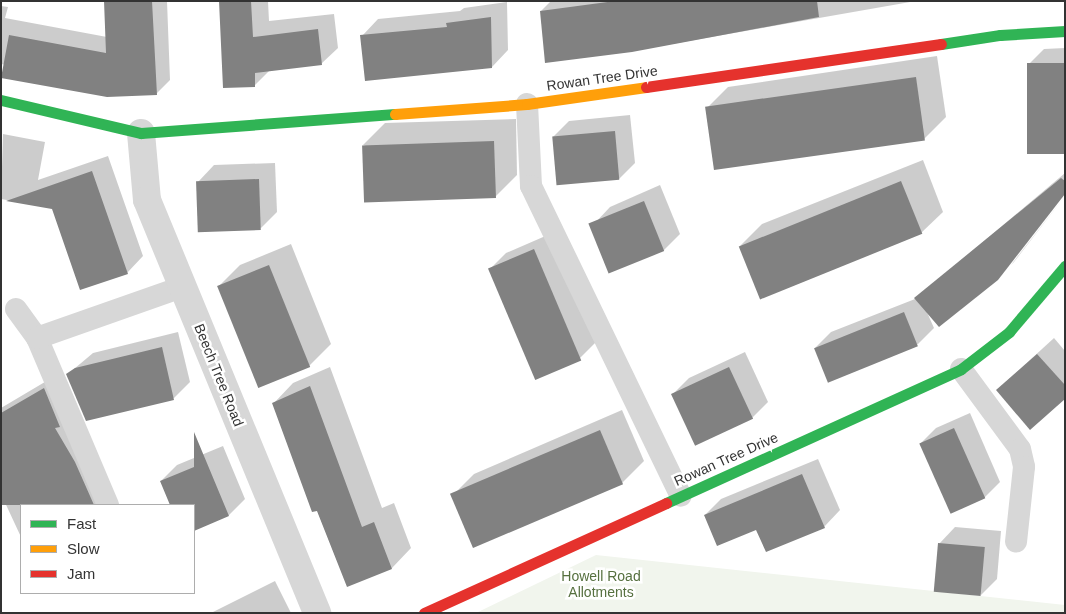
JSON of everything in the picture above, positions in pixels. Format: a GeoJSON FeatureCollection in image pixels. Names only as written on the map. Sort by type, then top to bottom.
{"type":"FeatureCollection","features":[{"type":"Feature","properties":{"kind":"street","name":"Rowan Tree Drive"},"geometry":{"type":"LineString","coordinates":[[1,100],[141,133],[527,104],[1000,35],[1065,31]]}},
{"type":"Feature","properties":{"kind":"street","name":"Beech Tree Road"},"geometry":{"type":"LineString","coordinates":[[141,133],[147,200],[317,613]]}},
{"type":"Feature","properties":{"kind":"street","name":"Rowan Tree Drive"},"geometry":{"type":"LineString","coordinates":[[424,613],[961,369],[1009,332],[1065,266]]}},
{"type":"Feature","properties":{"kind":"lane"},"geometry":{"type":"LineString","coordinates":[[527,104],[531,186],[681,496]]}},
{"type":"Feature","properties":{"kind":"lane"},"geometry":{"type":"LineString","coordinates":[[37,338],[182,287]]}},
{"type":"Feature","properties":{"kind":"lane"},"geometry":{"type":"LineString","coordinates":[[16,309],[37,338],[108,504]]}},
{"type":"Feature","properties":{"kind":"lane"},"geometry":{"type":"LineString","coordinates":[[961,369],[1020,449],[1024,467],[1016,542]]}},
{"type":"Feature","properties":{"kind":"green space","name":"Howell Road Allotments"},"geometry":{"type":"Polygon","coordinates":[[[596,555],[1065,605],[1065,613],[476,613],[596,555]]]}},
{"type":"Feature","properties":{"kind":"building"},"geometry":{"type":"Polygon","coordinates":[[[104,1],[152,1],[157,95],[107,97],[1,78],[9,35],[106,53],[104,1]]]}},
{"type":"Feature","properties":{"kind":"building"},"geometry":{"type":"Polygon","coordinates":[[[219,1],[251,1],[253,37],[318,29],[322,65],[255,73],[255,87],[223,88],[219,1]]]}},
{"type":"Feature","properties":{"kind":"building"},"geometry":{"type":"Polygon","coordinates":[[[615,1],[817,1],[819,17],[632,52],[545,63],[540,11],[615,1]]]}},
{"type":"Feature","properties":{"kind":"building"},"geometry":{"type":"Polygon","coordinates":[[[491,17],[492,68],[365,81],[360,35],[447,27],[446,23],[491,17]]]}},
{"type":"Feature","properties":{"kind":"building"},"geometry":{"type":"Polygon","coordinates":[[[1027,63],[1065,63],[1065,154],[1027,154],[1027,63]]]}},
{"type":"Feature","properties":{"kind":"building"},"geometry":{"type":"Polygon","coordinates":[[[916,77],[925,140],[714,170],[705,107],[916,77]]]}},
{"type":"Feature","properties":{"kind":"building"},"geometry":{"type":"Polygon","coordinates":[[[615,131],[619,180],[557,185],[552,136],[615,131]]]}},
{"type":"Feature","properties":{"kind":"building"},"geometry":{"type":"Polygon","coordinates":[[[494,141],[496,198],[364,203],[362,146],[494,141]]]}},
{"type":"Feature","properties":{"kind":"building"},"geometry":{"type":"Polygon","coordinates":[[[92,171],[128,274],[80,290],[52,209],[6,201],[92,171]]]}},
{"type":"Feature","properties":{"kind":"building"},"geometry":{"type":"Polygon","coordinates":[[[1061,178],[1065,181],[1065,194],[998,280],[939,327],[914,298],[1061,178]]]}},
{"type":"Feature","properties":{"kind":"building"},"geometry":{"type":"Polygon","coordinates":[[[259,179],[261,230],[198,232],[196,181],[259,179]]]}},
{"type":"Feature","properties":{"kind":"building"},"geometry":{"type":"Polygon","coordinates":[[[901,181],[922,234],[760,299],[739,247],[901,181]]]}},
{"type":"Feature","properties":{"kind":"building"},"geometry":{"type":"Polygon","coordinates":[[[644,201],[664,251],[609,274],[588,223],[644,201]]]}},
{"type":"Feature","properties":{"kind":"building"},"geometry":{"type":"Polygon","coordinates":[[[534,249],[581,360],[535,380],[488,269],[534,249]]]}},
{"type":"Feature","properties":{"kind":"building"},"geometry":{"type":"Polygon","coordinates":[[[269,265],[310,367],[258,388],[217,286],[269,265]]]}},
{"type":"Feature","properties":{"kind":"building"},"geometry":{"type":"Polygon","coordinates":[[[904,312],[918,346],[828,383],[814,348],[904,312]]]}},
{"type":"Feature","properties":{"kind":"building"},"geometry":{"type":"Polygon","coordinates":[[[162,347],[174,400],[86,421],[66,374],[75,368],[162,347]]]}},
{"type":"Feature","properties":{"kind":"building"},"geometry":{"type":"Polygon","coordinates":[[[1037,354],[1065,385],[1065,399],[1030,430],[996,390],[1037,354]]]}},
{"type":"Feature","properties":{"kind":"building"},"geometry":{"type":"Polygon","coordinates":[[[729,367],[753,419],[695,446],[671,394],[729,367]]]}},
{"type":"Feature","properties":{"kind":"building"},"geometry":{"type":"Polygon","coordinates":[[[310,386],[362,527],[374,522],[392,569],[347,587],[317,511],[312,512],[272,403],[310,386]]]}},
{"type":"Feature","properties":{"kind":"building"},"geometry":{"type":"Polygon","coordinates":[[[44,388],[60,427],[55,428],[75,462],[94,504],[1,505],[1,413],[44,388]]]}},
{"type":"Feature","properties":{"kind":"building"},"geometry":{"type":"Polygon","coordinates":[[[954,428],[985,498],[951,514],[919,443],[954,428]]]}},
{"type":"Feature","properties":{"kind":"building"},"geometry":{"type":"Polygon","coordinates":[[[600,430],[623,484],[473,548],[450,494],[600,430]]]}},
{"type":"Feature","properties":{"kind":"building"},"geometry":{"type":"Polygon","coordinates":[[[194,432],[229,516],[195,531],[195,504],[170,504],[160,481],[194,467],[194,432]]]}},
{"type":"Feature","properties":{"kind":"building"},"geometry":{"type":"Polygon","coordinates":[[[802,474],[825,528],[766,552],[756,530],[717,546],[704,515],[802,474]]]}},
{"type":"Feature","properties":{"kind":"building"},"geometry":{"type":"Polygon","coordinates":[[[938,543],[985,547],[981,596],[934,592],[938,543]]]}},
{"type":"Feature","properties":{"kind":"traffic: fast"},"geometry":{"type":"LineString","coordinates":[[941,44],[1000,35],[1065,31]]}},
{"type":"Feature","properties":{"kind":"traffic: fast"},"geometry":{"type":"LineString","coordinates":[[1,100],[141,133],[395,114]]}},
{"type":"Feature","properties":{"kind":"traffic: fast"},"geometry":{"type":"LineString","coordinates":[[666,503],[961,369],[1009,332],[1065,266]]}},
{"type":"Feature","properties":{"kind":"traffic: slow"},"geometry":{"type":"LineString","coordinates":[[395,114],[527,104],[646,87]]}},
{"type":"Feature","properties":{"kind":"traffic: jam"},"geometry":{"type":"LineString","coordinates":[[646,87],[941,44]]}},
{"type":"Feature","properties":{"kind":"traffic: jam"},"geometry":{"type":"LineString","coordinates":[[424,613],[666,503]]}}]}
